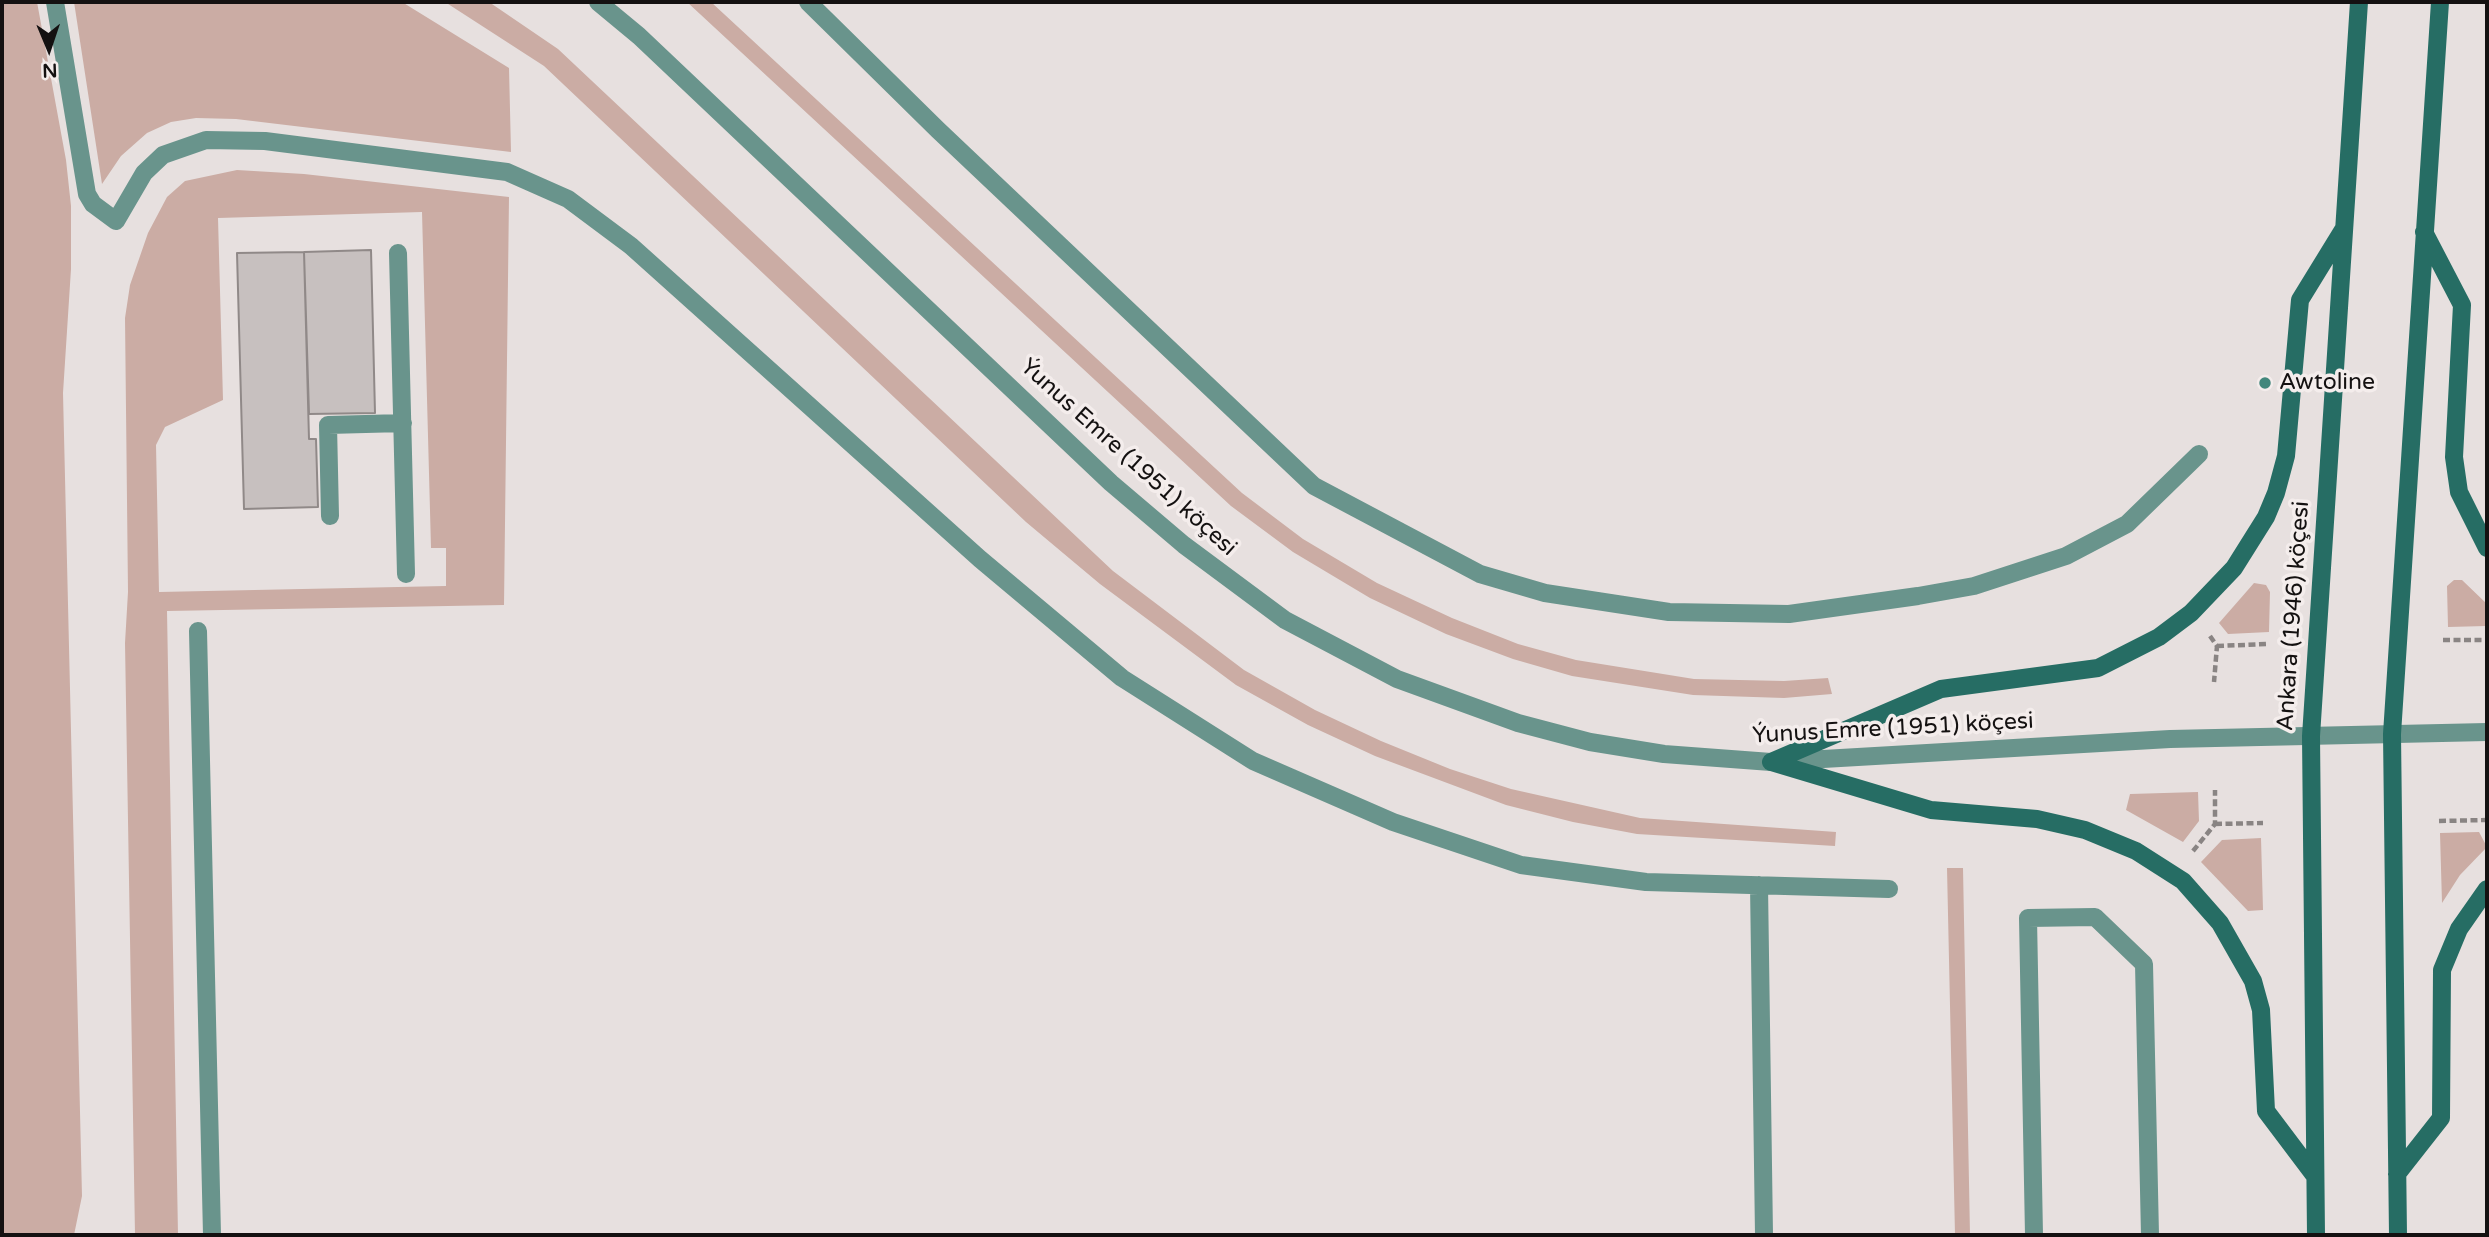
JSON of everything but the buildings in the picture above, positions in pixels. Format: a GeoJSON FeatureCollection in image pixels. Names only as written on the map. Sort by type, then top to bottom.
{"type":"FeatureCollection","features":[{"type":"Feature","properties":{"kind":"main road","name":"Ankara (1946) köçesi"},"geometry":{"type":"LineString","coordinates":[[2316,1235],[2311,736],[2359,2]]}},
{"type":"Feature","properties":{"kind":"main road"},"geometry":{"type":"LineString","coordinates":[[2398,1235],[2392,734],[2440,2]]}},
{"type":"Feature","properties":{"kind":"main road"},"geometry":{"type":"LineString","coordinates":[[1771,762],[1941,689],[2098,668],[2159,637],[2191,613],[2234,568],[2266,517],[2276,493],[2286,456],[2300,300],[2346,226]]}},
{"type":"Feature","properties":{"kind":"main road"},"geometry":{"type":"LineString","coordinates":[[2423,231],[2462,305],[2454,457],[2459,492],[2487,548]]}},
{"type":"Feature","properties":{"kind":"main road"},"geometry":{"type":"LineString","coordinates":[[1771,762],[1931,810],[2037,819],[2085,830],[2136,851],[2183,881],[2220,923],[2253,981],[2261,1010],[2266,1111],[2315,1176]]}},
{"type":"Feature","properties":{"kind":"main road"},"geometry":{"type":"LineString","coordinates":[[2397,1174],[2441,1118],[2442,970],[2459,929],[2487,889]]}},
{"type":"Feature","properties":{"kind":"street"},"geometry":{"type":"LineString","coordinates":[[55,2],[87,194],[93,204],[116,221],[144,173],[163,155],[206,140],[265,141],[507,172],[568,199],[631,246],[980,559],[1122,678],[1253,761],[1393,822],[1521,865],[1646,882],[1889,889]]}},
{"type":"Feature","properties":{"kind":"street","name":"Ýunus Emre (1951) köçesi"},"geometry":{"type":"LineString","coordinates":[[598,2],[649,45],[1111,483],[1215,570],[1285,620],[1397,679],[1518,723],[1590,741],[1664,754],[1771,762],[2170,739],[2487,732]]}},
{"type":"Feature","properties":{"kind":"street"},"geometry":{"type":"LineString","coordinates":[[808,2],[938,130],[1314,486],[1480,574],[1545,593],[1668,612],[1789,614],[1918,596],[1974,586],[2066,556],[2127,524],[2199,454]]}},
{"type":"Feature","properties":{"kind":"street"},"geometry":{"type":"LineString","coordinates":[[398,253],[406,574]]}},
{"type":"Feature","properties":{"kind":"street"},"geometry":{"type":"LineString","coordinates":[[330,516],[328,425],[403,424]]}},
{"type":"Feature","properties":{"kind":"street"},"geometry":{"type":"LineString","coordinates":[[198,631],[212,1235]]}},
{"type":"Feature","properties":{"kind":"street"},"geometry":{"type":"LineString","coordinates":[[1759,885],[1764,1235]]}},
{"type":"Feature","properties":{"kind":"street"},"geometry":{"type":"LineString","coordinates":[[2034,1235],[2028,918],[2095,917],[2144,964],[2150,1235]]}},
{"type":"Feature","properties":{"kind":"path"},"geometry":{"type":"LineString","coordinates":[[2443,640],[2487,640]]}},
{"type":"Feature","properties":{"kind":"path"},"geometry":{"type":"LineString","coordinates":[[2214,682],[2217,646],[2268,644]]}},
{"type":"Feature","properties":{"kind":"path"},"geometry":{"type":"LineString","coordinates":[[2192,852],[2215,824],[2215,790]]}},
{"type":"Feature","properties":{"kind":"path"},"geometry":{"type":"LineString","coordinates":[[2439,821],[2487,820]]}},
{"type":"Feature","properties":{"kind":"path"},"geometry":{"type":"LineString","coordinates":[[2215,824],[2263,823]]}},
{"type":"Feature","properties":{"kind":"shaded area"},"geometry":{"type":"Polygon","coordinates":[[[2,2],[37,2],[66,160],[71,206],[71,269],[63,393],[82,1196],[74,1235],[2,1235],[2,2]]]}},
{"type":"Feature","properties":{"kind":"shaded area"},"geometry":{"type":"Polygon","coordinates":[[[74,2],[402,2],[509,68],[511,152],[236,119],[196,118],[171,122],[147,133],[121,156],[102,184],[74,2]]]}},
{"type":"Feature","properties":{"kind":"shaded area"},"geometry":{"type":"Polygon","coordinates":[[[445,2],[489,2],[558,49],[1113,571],[1244,670],[1315,710],[1381,741],[1450,769],[1511,789],[1640,818],[1836,832],[1835,846],[1637,834],[1573,822],[1506,805],[1375,756],[1308,725],[1236,685],[1100,584],[1026,522],[544,66],[445,2]]]}},
{"type":"Feature","properties":{"kind":"shaded area"},"geometry":{"type":"Polygon","coordinates":[[[687,2],[711,2],[1242,493],[1303,539],[1377,583],[1452,618],[1518,644],[1576,660],[1694,679],[1784,681],[1828,678],[1832,694],[1784,698],[1693,695],[1572,676],[1513,659],[1446,634],[1370,598],[1293,552],[1231,506],[687,2]]]}},
{"type":"Feature","properties":{"kind":"shaded area"},"geometry":{"type":"Polygon","coordinates":[[[237,170],[304,174],[509,197],[504,605],[167,611],[178,1235],[135,1235],[125,643],[128,592],[125,318],[130,285],[148,233],[167,197],[185,181],[237,170]],[[422,212],[218,218],[223,400],[165,427],[156,445],[159,592],[446,586],[446,548],[431,548],[422,212]]]}},
{"type":"Feature","properties":{"kind":"shaded area"},"geometry":{"type":"Polygon","coordinates":[[[2454,580],[2462,580],[2487,604],[2486,626],[2448,627],[2447,586],[2454,580]]]}},
{"type":"Feature","properties":{"kind":"shaded area"},"geometry":{"type":"Polygon","coordinates":[[[2254,583],[2266,585],[2270,592],[2269,632],[2228,634],[2219,623],[2254,583]]]}},
{"type":"Feature","properties":{"kind":"shaded area"},"geometry":{"type":"Polygon","coordinates":[[[2198,792],[2199,821],[2183,842],[2126,810],[2130,794],[2198,792]]]}},
{"type":"Feature","properties":{"kind":"shaded area"},"geometry":{"type":"Polygon","coordinates":[[[2479,832],[2487,847],[2460,875],[2442,903],[2440,833],[2479,832]]]}},
{"type":"Feature","properties":{"kind":"shaded area"},"geometry":{"type":"Polygon","coordinates":[[[2261,838],[2263,910],[2248,911],[2201,862],[2222,840],[2261,838]]]}},
{"type":"Feature","properties":{"kind":"shaded area"},"geometry":{"type":"Polygon","coordinates":[[[1947,868],[1963,868],[1970,1235],[1955,1235],[1947,868]]]}},
{"type":"Feature","properties":{"kind":"place","name":"Awtoline"},"geometry":{"type":"Point","coordinates":[2265,383]}}]}
